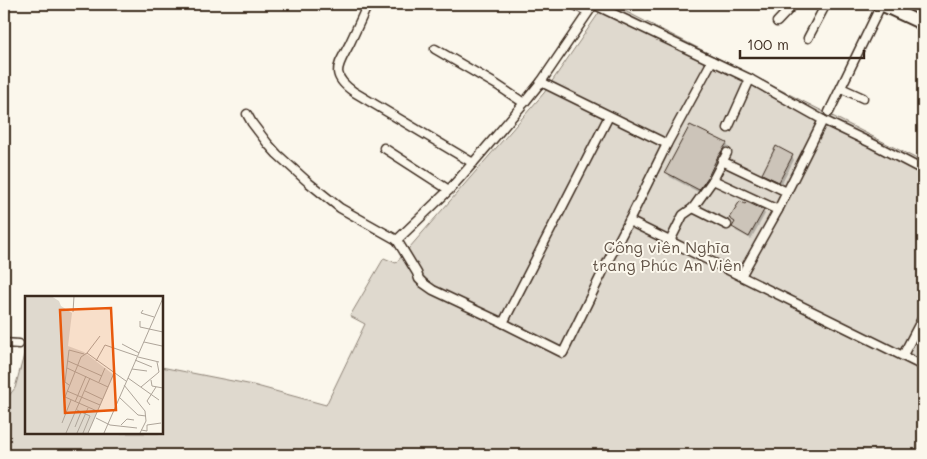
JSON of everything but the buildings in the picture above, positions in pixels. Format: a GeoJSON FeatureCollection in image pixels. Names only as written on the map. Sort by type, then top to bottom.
{"type":"FeatureCollection","features":[{"type":"Feature","properties":{"kind":"main road"},"geometry":{"type":"LineString","coordinates":[[880,4],[923,24]]}},
{"type":"Feature","properties":{"kind":"street"},"geometry":{"type":"LineString","coordinates":[[368,4],[338,64],[342,82],[354,92],[473,164]]}},
{"type":"Feature","properties":{"kind":"street"},"geometry":{"type":"LineString","coordinates":[[573,4],[588,12]]}},
{"type":"Feature","properties":{"kind":"street"},"geometry":{"type":"LineString","coordinates":[[397,240],[449,190],[524,103],[541,82],[594,4],[750,79],[824,120],[923,170]]}},
{"type":"Feature","properties":{"kind":"street"},"geometry":{"type":"LineString","coordinates":[[777,22],[794,4]]}},
{"type":"Feature","properties":{"kind":"street"},"geometry":{"type":"LineString","coordinates":[[808,38],[826,4]]}},
{"type":"Feature","properties":{"kind":"street"},"geometry":{"type":"LineString","coordinates":[[829,112],[880,4]]}},
{"type":"Feature","properties":{"kind":"street"},"geometry":{"type":"LineString","coordinates":[[435,49],[524,103]]}},
{"type":"Feature","properties":{"kind":"street"},"geometry":{"type":"LineString","coordinates":[[247,114],[268,144],[309,183],[345,211],[397,240],[422,283],[562,353],[667,144],[712,61]]}},
{"type":"Feature","properties":{"kind":"street"},"geometry":{"type":"LineString","coordinates":[[728,128],[750,79]]}},
{"type":"Feature","properties":{"kind":"street"},"geometry":{"type":"LineString","coordinates":[[541,82],[667,144]]}},
{"type":"Feature","properties":{"kind":"street"},"geometry":{"type":"LineString","coordinates":[[841,88],[863,98]]}},
{"type":"Feature","properties":{"kind":"street"},"geometry":{"type":"LineString","coordinates":[[503,322],[608,116]]}},
{"type":"Feature","properties":{"kind":"street"},"geometry":{"type":"LineString","coordinates":[[741,276],[778,210],[824,120]]}},
{"type":"Feature","properties":{"kind":"street"},"geometry":{"type":"LineString","coordinates":[[384,148],[449,190]]}},
{"type":"Feature","properties":{"kind":"street"},"geometry":{"type":"LineString","coordinates":[[670,241],[683,214],[693,208],[713,180],[727,153]]}},
{"type":"Feature","properties":{"kind":"street"},"geometry":{"type":"LineString","coordinates":[[722,161],[786,192]]}},
{"type":"Feature","properties":{"kind":"street"},"geometry":{"type":"LineString","coordinates":[[713,180],[778,210]]}},
{"type":"Feature","properties":{"kind":"street"},"geometry":{"type":"LineString","coordinates":[[693,208],[726,225]]}},
{"type":"Feature","properties":{"kind":"street"},"geometry":{"type":"LineString","coordinates":[[629,221],[923,366]]}},
{"type":"Feature","properties":{"kind":"street"},"geometry":{"type":"LineString","coordinates":[[903,355],[923,317]]}},
{"type":"Feature","properties":{"kind":"street"},"geometry":{"type":"LineString","coordinates":[[4,343],[19,344]]}},
{"type":"Feature","properties":{"kind":"green space","name":"Công viên Nghĩa trang Phúc An Viên"},"geometry":{"type":"Polygon","coordinates":[[[605,4],[611,4],[923,162],[923,455],[4,455],[4,402],[15,388],[25,354],[25,434],[162,434],[162,367],[253,385],[326,405],[365,324],[350,316],[384,258],[396,263],[544,93],[605,4]]]}}]}
